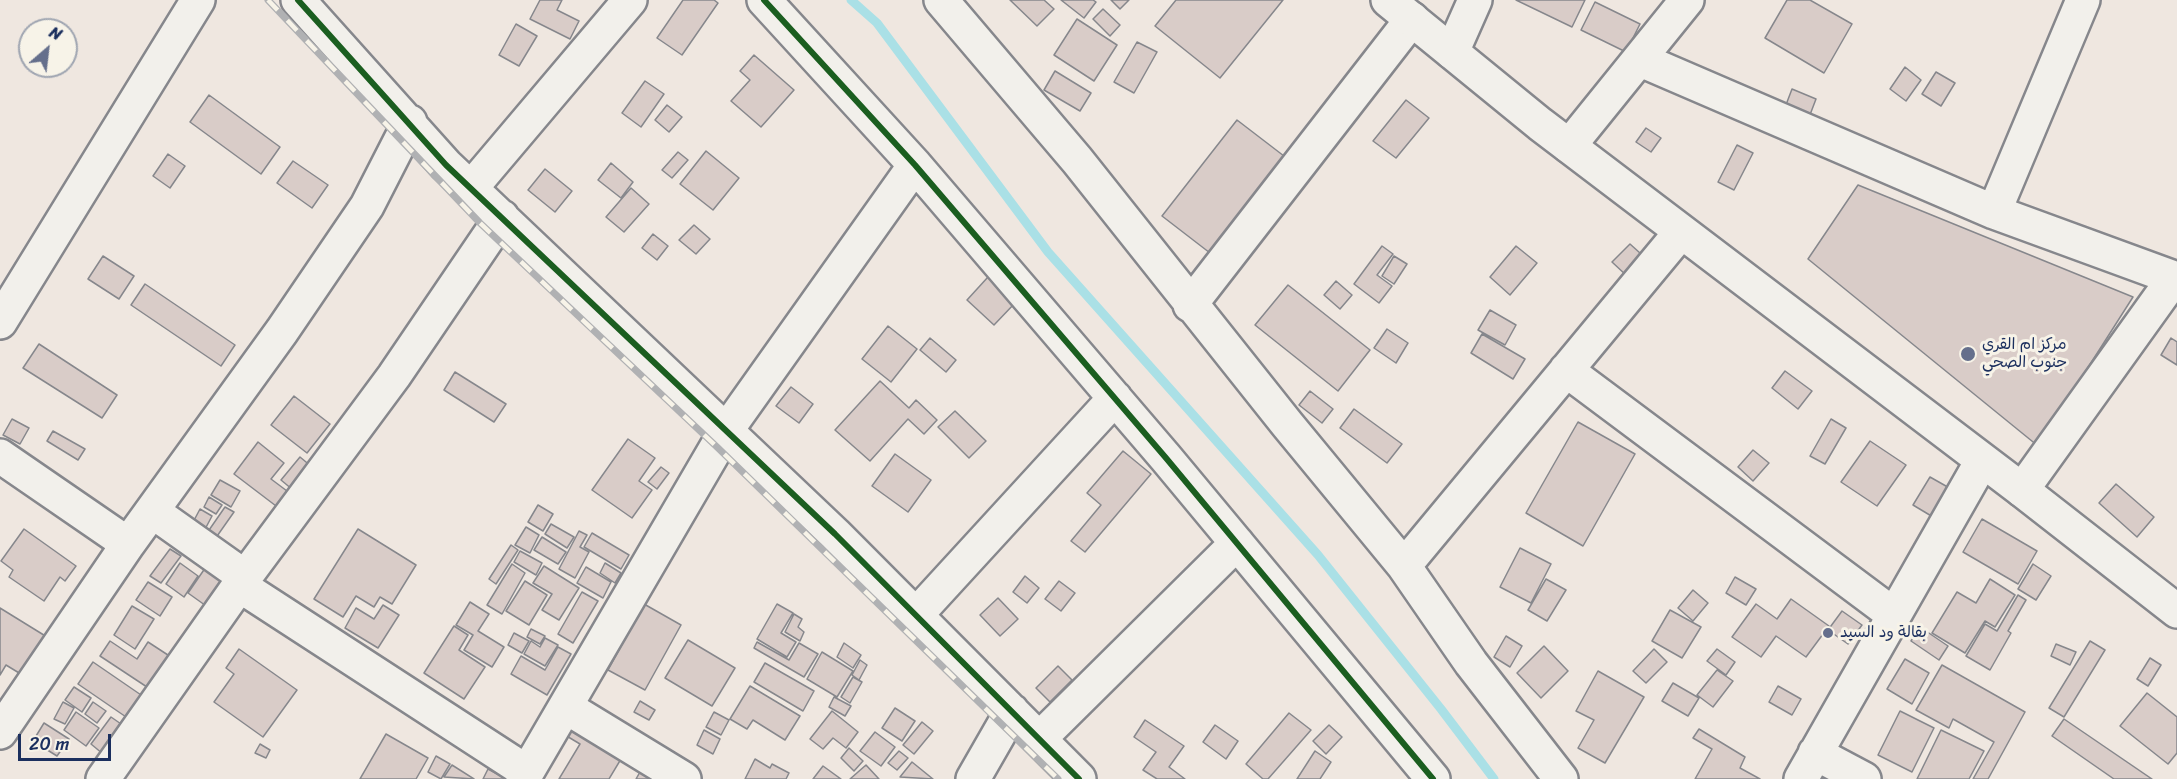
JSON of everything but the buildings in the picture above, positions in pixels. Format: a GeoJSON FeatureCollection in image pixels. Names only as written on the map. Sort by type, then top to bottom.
{"type":"FeatureCollection","features":[{"type":"Feature","properties":{"kind":"street"},"geometry":{"type":"LineString","coordinates":[[0,322],[198,0]]}},
{"type":"Feature","properties":{"kind":"street"},"geometry":{"type":"LineString","coordinates":[[298,0],[410,122],[446,165],[835,534],[1079,779]]}},
{"type":"Feature","properties":{"kind":"street"},"geometry":{"type":"LineString","coordinates":[[471,188],[630,0]]}},
{"type":"Feature","properties":{"kind":"street"},"geometry":{"type":"LineString","coordinates":[[764,0],[915,165],[1115,398],[1433,779]]}},
{"type":"Feature","properties":{"kind":"street"},"geometry":{"type":"LineString","coordinates":[[941,0],[1077,160],[1190,305],[1404,566],[1471,663],[1561,779]]}},
{"type":"Feature","properties":{"kind":"street"},"geometry":{"type":"LineString","coordinates":[[1452,52],[1475,0]]}},
{"type":"Feature","properties":{"kind":"street"},"geometry":{"type":"LineString","coordinates":[[1569,146],[1641,60],[1687,0]]}},
{"type":"Feature","properties":{"kind":"street"},"geometry":{"type":"LineString","coordinates":[[1994,212],[2083,0]]}},
{"type":"Feature","properties":{"kind":"street"},"geometry":{"type":"LineString","coordinates":[[1190,305],[1400,10],[1569,146],[2022,490],[2177,611]]}},
{"type":"Feature","properties":{"kind":"street"},"geometry":{"type":"LineString","coordinates":[[1641,60],[1994,212],[2175,279],[2022,490]]}},
{"type":"Feature","properties":{"kind":"street"},"geometry":{"type":"LineString","coordinates":[[0,731],[128,544],[282,331],[367,206],[410,122]]}},
{"type":"Feature","properties":{"kind":"street"},"geometry":{"type":"LineString","coordinates":[[152,511],[242,581],[525,775],[726,431],[915,165]]}},
{"type":"Feature","properties":{"kind":"street"},"geometry":{"type":"LineString","coordinates":[[103,779],[242,581],[394,376],[502,217]]}},
{"type":"Feature","properties":{"kind":"street"},"geometry":{"type":"LineString","coordinates":[[1404,566],[1681,232]]}},
{"type":"Feature","properties":{"kind":"street"},"geometry":{"type":"LineString","coordinates":[[1566,370],[1894,615]]}},
{"type":"Feature","properties":{"kind":"street"},"geometry":{"type":"LineString","coordinates":[[916,615],[1115,398]]}},
{"type":"Feature","properties":{"kind":"street"},"geometry":{"type":"LineString","coordinates":[[0,456],[128,544]]}},
{"type":"Feature","properties":{"kind":"street"},"geometry":{"type":"LineString","coordinates":[[1864,779],[1808,766],[1982,461]]}},
{"type":"Feature","properties":{"kind":"street"},"geometry":{"type":"LineString","coordinates":[[1039,739],[1237,543]]}},
{"type":"Feature","properties":{"kind":"street"},"geometry":{"type":"LineString","coordinates":[[566,707],[684,779]]}},
{"type":"Feature","properties":{"kind":"street"},"geometry":{"type":"LineString","coordinates":[[973,779],[1012,711]]}},
{"type":"Feature","properties":{"kind":"waterway"},"geometry":{"type":"LineString","coordinates":[[851,0],[877,23],[1048,252],[1318,555],[1494,779]]}},
{"type":"Feature","properties":{"kind":"railway"},"geometry":{"type":"LineString","coordinates":[[268,0],[480,223],[717,447],[1058,779]]}},
{"type":"Feature","properties":{"kind":"cycle path"},"geometry":{"type":"LineString","coordinates":[[298,0],[446,165],[835,534],[1079,779]]}},
{"type":"Feature","properties":{"kind":"cycle path"},"geometry":{"type":"LineString","coordinates":[[764,0],[915,165],[1166,458],[1433,779]]}},
{"type":"Feature","properties":{"kind":"place","name":"مركز ام القري جنوب الصحي"},"geometry":{"type":"Point","coordinates":[1968,354]}},
{"type":"Feature","properties":{"kind":"place","name":"بقالة ود السيد"},"geometry":{"type":"Point","coordinates":[1828,633]}}]}
